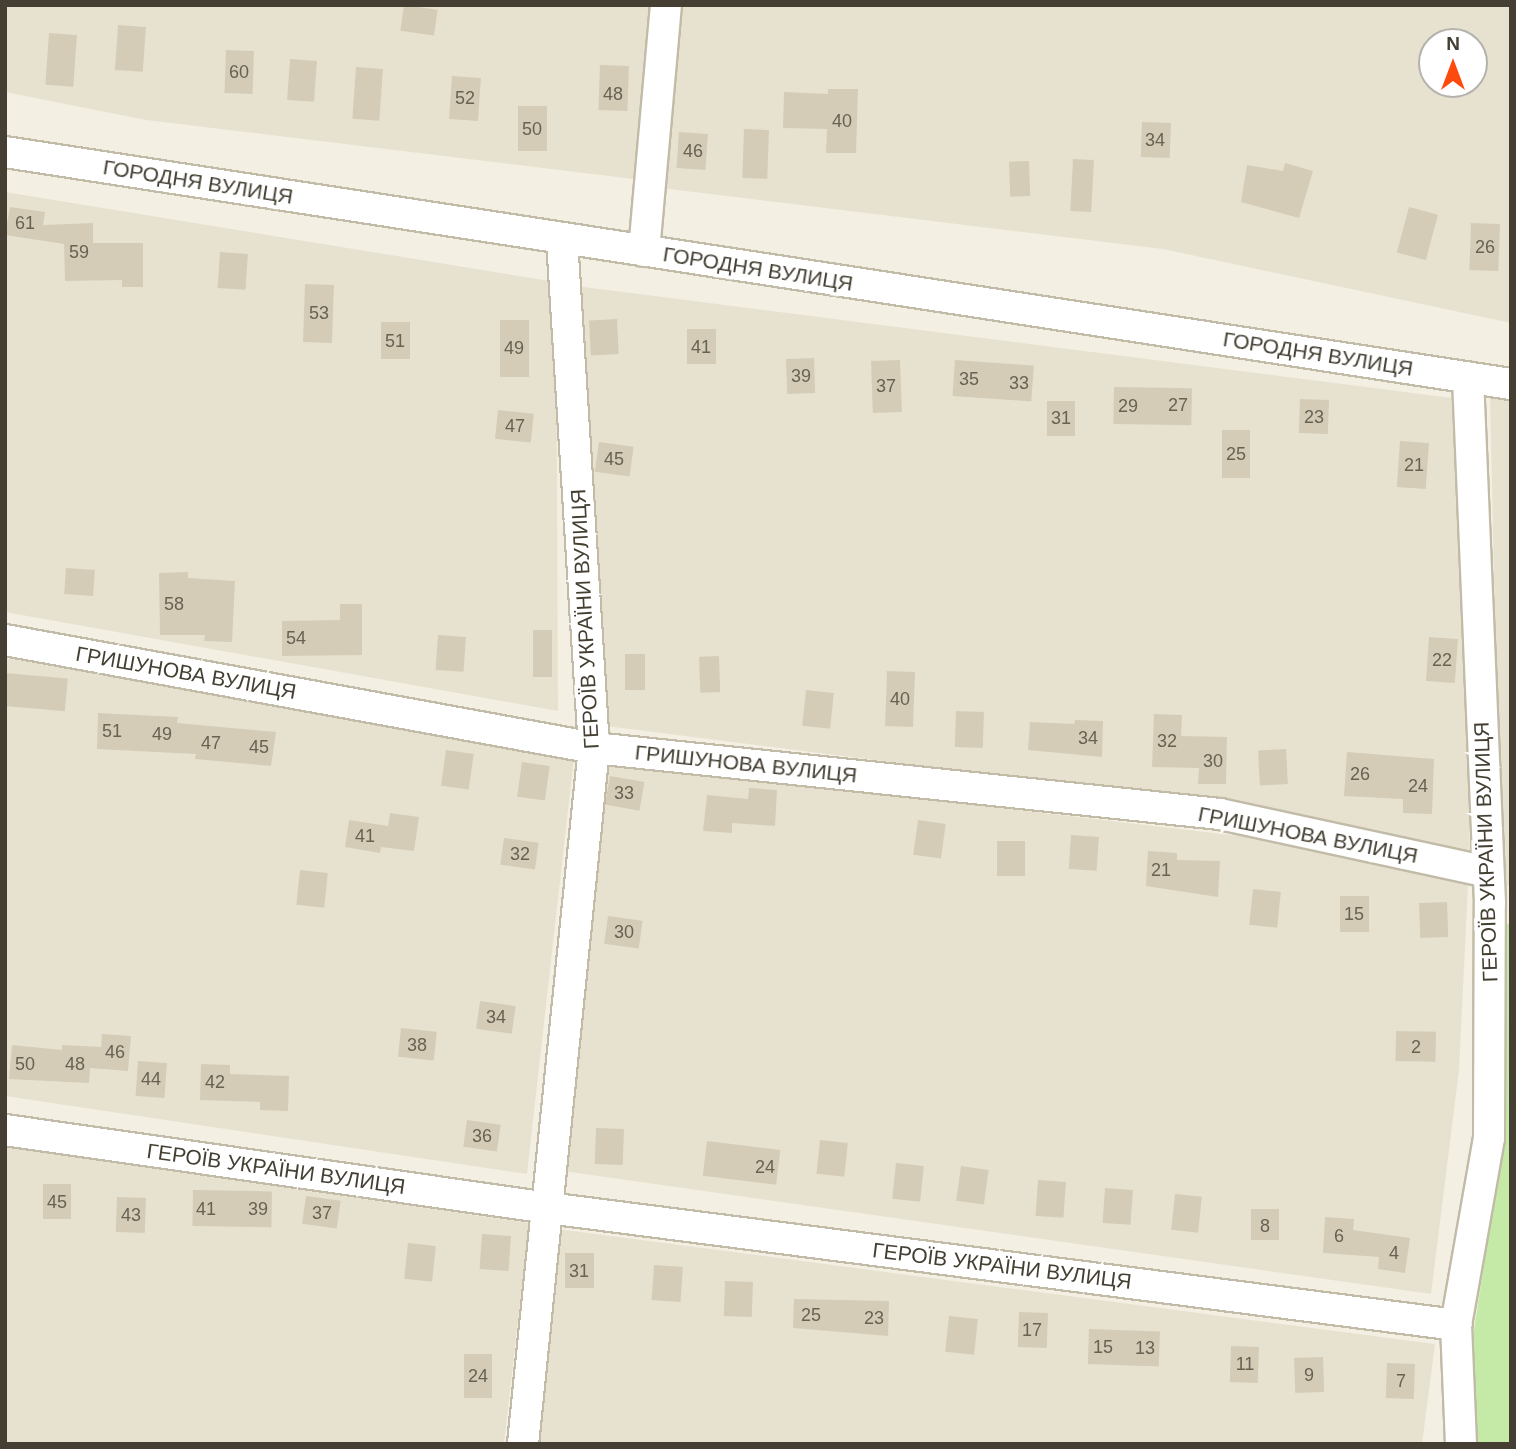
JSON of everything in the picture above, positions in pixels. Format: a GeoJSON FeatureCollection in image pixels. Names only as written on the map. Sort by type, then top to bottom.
{"type":"FeatureCollection","features":[{"type":"Feature","properties":{"kind":"street"},"geometry":{"type":"LineString","coordinates":[[644,251],[666,5]]}},
{"type":"Feature","properties":{"kind":"street","name":"ГОРОДНЯ ВУЛИЦЯ"},"geometry":{"type":"LineString","coordinates":[[5,152],[1511,384]]}},
{"type":"Feature","properties":{"kind":"street","name":"ГЕРОЇВ УКРАЇНИ ВУЛИЦЯ"},"geometry":{"type":"LineString","coordinates":[[548,1208],[594,748],[562,239]]}},
{"type":"Feature","properties":{"kind":"street","name":"ГЕРОЇВ УКРАЇНИ ВУЛИЦЯ"},"geometry":{"type":"LineString","coordinates":[[1461,1444],[1456,1325],[1489,1138],[1500,906],[1488,872],[1468,377]]}},
{"type":"Feature","properties":{"kind":"street","name":"ГРИШУНОВА ВУЛИЦЯ"},"geometry":{"type":"LineString","coordinates":[[5,640],[594,748],[1220,814],[1488,872]]}},
{"type":"Feature","properties":{"kind":"street","name":"ГЕРОЇВ УКРАЇНИ ВУЛИЦЯ"},"geometry":{"type":"LineString","coordinates":[[5,1130],[548,1208],[1456,1325]]}},
{"type":"Feature","properties":{"kind":"street"},"geometry":{"type":"LineString","coordinates":[[523,1444],[548,1208]]}},
{"type":"Feature","properties":{"kind":"shaded area"},"geometry":{"type":"Polygon","coordinates":[[[5,5],[651,5],[633,179],[146,120],[5,92],[5,5]]]}},
{"type":"Feature","properties":{"kind":"shaded area"},"geometry":{"type":"Polygon","coordinates":[[[679,5],[1511,5],[1511,323],[1163,249],[661,188],[679,5]]]}},
{"type":"Feature","properties":{"kind":"shaded area"},"geometry":{"type":"Polygon","coordinates":[[[5,192],[556,282],[558,711],[5,612],[5,192]]]}},
{"type":"Feature","properties":{"kind":"shaded area"},"geometry":{"type":"Polygon","coordinates":[[[576,286],[1460,399],[1470,850],[1231,805],[606,726],[576,286]]]}},
{"type":"Feature","properties":{"kind":"shaded area"},"geometry":{"type":"Polygon","coordinates":[[[1490,397],[1511,401],[1511,886],[1501,884],[1490,397]]]}},
{"type":"Feature","properties":{"kind":"shaded area"},"geometry":{"type":"Polygon","coordinates":[[[5,658],[574,757],[527,1174],[5,1096],[5,658]]]}},
{"type":"Feature","properties":{"kind":"shaded area"},"geometry":{"type":"Polygon","coordinates":[[[603,761],[1256,838],[1468,885],[1459,1070],[1431,1294],[563,1171],[603,761]]]}},
{"type":"Feature","properties":{"kind":"shaded area"},"geometry":{"type":"Polygon","coordinates":[[[5,1147],[529,1223],[504,1444],[5,1444],[5,1147]]]}},
{"type":"Feature","properties":{"kind":"shaded area"},"geometry":{"type":"Polygon","coordinates":[[[557,1229],[1435,1344],[1422,1444],[537,1444],[557,1229]]]}},
{"type":"Feature","properties":{"kind":"green space"},"geometry":{"type":"Polygon","coordinates":[[[1503,923],[1511,924],[1511,1444],[1474,1444],[1474,1330],[1505,1128],[1503,923]]]}},
{"type":"Feature","properties":{"kind":"building"},"geometry":{"type":"Polygon","coordinates":[[[404,5],[438,10],[434,35],[400,31],[404,5]]]}},
{"type":"Feature","properties":{"kind":"building"},"geometry":{"type":"Polygon","coordinates":[[[118,25],[146,27],[143,72],[115,70],[118,25]]]}},
{"type":"Feature","properties":{"kind":"building"},"geometry":{"type":"Polygon","coordinates":[[[49,33],[77,35],[73,87],[45,85],[49,33]]]}},
{"type":"Feature","properties":{"kind":"building"},"geometry":{"type":"Polygon","coordinates":[[[226,50],[254,51],[252,94],[224,93],[226,50]]]}},
{"type":"Feature","properties":{"kind":"building"},"geometry":{"type":"Polygon","coordinates":[[[290,59],[317,61],[314,102],[287,100],[290,59]]]}},
{"type":"Feature","properties":{"kind":"building"},"geometry":{"type":"Polygon","coordinates":[[[600,65],[629,66],[627,111],[598,110],[600,65]]]}},
{"type":"Feature","properties":{"kind":"building"},"geometry":{"type":"Polygon","coordinates":[[[356,67],[383,69],[379,121],[352,119],[356,67]]]}},
{"type":"Feature","properties":{"kind":"building"},"geometry":{"type":"Polygon","coordinates":[[[452,76],[481,78],[478,121],[449,119],[452,76]]]}},
{"type":"Feature","properties":{"kind":"building"},"geometry":{"type":"Polygon","coordinates":[[[828,89],[858,89],[856,153],[826,153],[827,129],[783,128],[784,92],[828,94],[828,89]]]}},
{"type":"Feature","properties":{"kind":"building"},"geometry":{"type":"Polygon","coordinates":[[[518,106],[547,106],[547,151],[518,151],[518,106]]]}},
{"type":"Feature","properties":{"kind":"building"},"geometry":{"type":"Polygon","coordinates":[[[1142,122],[1171,123],[1170,158],[1141,157],[1142,122]]]}},
{"type":"Feature","properties":{"kind":"building"},"geometry":{"type":"Polygon","coordinates":[[[744,129],[769,130],[767,179],[742,178],[744,129]]]}},
{"type":"Feature","properties":{"kind":"building"},"geometry":{"type":"Polygon","coordinates":[[[679,132],[708,134],[705,170],[676,168],[679,132]]]}},
{"type":"Feature","properties":{"kind":"building"},"geometry":{"type":"Polygon","coordinates":[[[1073,159],[1094,160],[1091,212],[1070,211],[1073,159]]]}},
{"type":"Feature","properties":{"kind":"building"},"geometry":{"type":"Polygon","coordinates":[[[1029,161],[1030,196],[1010,197],[1009,162],[1029,161]]]}},
{"type":"Feature","properties":{"kind":"building"},"geometry":{"type":"Polygon","coordinates":[[[1285,163],[1313,171],[1299,218],[1241,202],[1247,165],[1283,171],[1285,163]]]}},
{"type":"Feature","properties":{"kind":"building"},"geometry":{"type":"Polygon","coordinates":[[[10,207],[45,212],[43,225],[93,223],[93,243],[143,243],[143,287],[122,287],[122,280],[65,281],[64,244],[5,235],[10,207]]]}},
{"type":"Feature","properties":{"kind":"building"},"geometry":{"type":"Polygon","coordinates":[[[1409,207],[1438,215],[1426,260],[1397,252],[1409,207]]]}},
{"type":"Feature","properties":{"kind":"building"},"geometry":{"type":"Polygon","coordinates":[[[1471,223],[1500,224],[1498,271],[1469,270],[1471,223]]]}},
{"type":"Feature","properties":{"kind":"building"},"geometry":{"type":"Polygon","coordinates":[[[220,252],[248,254],[245,290],[217,288],[220,252]]]}},
{"type":"Feature","properties":{"kind":"building"},"geometry":{"type":"Polygon","coordinates":[[[305,284],[334,285],[332,343],[303,342],[305,284]]]}},
{"type":"Feature","properties":{"kind":"building"},"geometry":{"type":"Polygon","coordinates":[[[617,319],[619,354],[591,355],[589,320],[617,319]]]}},
{"type":"Feature","properties":{"kind":"building"},"geometry":{"type":"Polygon","coordinates":[[[500,320],[529,320],[529,377],[500,377],[500,320]]]}},
{"type":"Feature","properties":{"kind":"building"},"geometry":{"type":"Polygon","coordinates":[[[381,322],[410,322],[410,359],[381,359],[381,322]]]}},
{"type":"Feature","properties":{"kind":"building"},"geometry":{"type":"Polygon","coordinates":[[[687,329],[716,329],[716,364],[687,364],[687,329]]]}},
{"type":"Feature","properties":{"kind":"building"},"geometry":{"type":"Polygon","coordinates":[[[814,358],[815,393],[787,394],[786,359],[814,358]]]}},
{"type":"Feature","properties":{"kind":"building"},"geometry":{"type":"Polygon","coordinates":[[[900,360],[902,412],[873,413],[871,361],[900,360]]]}},
{"type":"Feature","properties":{"kind":"building"},"geometry":{"type":"Polygon","coordinates":[[[955,360],[1034,366],[1031,401],[952,396],[955,360]]]}},
{"type":"Feature","properties":{"kind":"building"},"geometry":{"type":"Polygon","coordinates":[[[1114,387],[1192,388],[1191,425],[1113,424],[1114,387]]]}},
{"type":"Feature","properties":{"kind":"building"},"geometry":{"type":"Polygon","coordinates":[[[1300,399],[1329,400],[1328,434],[1299,433],[1300,399]]]}},
{"type":"Feature","properties":{"kind":"building"},"geometry":{"type":"Polygon","coordinates":[[[1047,401],[1075,401],[1075,436],[1047,436],[1047,401]]]}},
{"type":"Feature","properties":{"kind":"building"},"geometry":{"type":"Polygon","coordinates":[[[498,410],[534,414],[531,443],[495,439],[498,410]]]}},
{"type":"Feature","properties":{"kind":"building"},"geometry":{"type":"Polygon","coordinates":[[[1222,430],[1250,430],[1250,478],[1222,478],[1222,430]]]}},
{"type":"Feature","properties":{"kind":"building"},"geometry":{"type":"Polygon","coordinates":[[[1400,441],[1429,443],[1426,489],[1397,487],[1400,441]]]}},
{"type":"Feature","properties":{"kind":"building"},"geometry":{"type":"Polygon","coordinates":[[[599,442],[634,447],[629,477],[595,472],[599,442]]]}},
{"type":"Feature","properties":{"kind":"building"},"geometry":{"type":"Polygon","coordinates":[[[66,568],[95,570],[93,596],[64,594],[66,568]]]}},
{"type":"Feature","properties":{"kind":"building"},"geometry":{"type":"Polygon","coordinates":[[[188,572],[188,578],[235,581],[232,642],[204,641],[205,635],[160,635],[159,573],[188,572]]]}},
{"type":"Feature","properties":{"kind":"building"},"geometry":{"type":"Polygon","coordinates":[[[340,604],[362,604],[362,655],[282,656],[282,621],[340,620],[340,604]]]}},
{"type":"Feature","properties":{"kind":"building"},"geometry":{"type":"Polygon","coordinates":[[[533,630],[552,630],[552,677],[533,677],[533,630]]]}},
{"type":"Feature","properties":{"kind":"building"},"geometry":{"type":"Polygon","coordinates":[[[438,635],[466,637],[463,672],[436,670],[438,635]]]}},
{"type":"Feature","properties":{"kind":"building"},"geometry":{"type":"Polygon","coordinates":[[[1429,637],[1458,639],[1455,683],[1426,681],[1429,637]]]}},
{"type":"Feature","properties":{"kind":"building"},"geometry":{"type":"Polygon","coordinates":[[[625,654],[645,654],[645,690],[625,690],[625,654]]]}},
{"type":"Feature","properties":{"kind":"building"},"geometry":{"type":"Polygon","coordinates":[[[719,656],[720,692],[700,693],[699,657],[719,656]]]}},
{"type":"Feature","properties":{"kind":"building"},"geometry":{"type":"Polygon","coordinates":[[[887,671],[915,672],[913,727],[885,726],[887,671]]]}},
{"type":"Feature","properties":{"kind":"building"},"geometry":{"type":"Polygon","coordinates":[[[5,673],[68,678],[65,711],[5,706],[5,673]]]}},
{"type":"Feature","properties":{"kind":"building"},"geometry":{"type":"Polygon","coordinates":[[[806,690],[834,693],[830,729],[802,726],[806,690]]]}},
{"type":"Feature","properties":{"kind":"building"},"geometry":{"type":"Polygon","coordinates":[[[956,711],[984,712],[983,748],[955,747],[956,711]]]}},
{"type":"Feature","properties":{"kind":"building"},"geometry":{"type":"Polygon","coordinates":[[[98,713],[178,717],[177,723],[276,732],[271,766],[195,759],[196,754],[97,749],[98,713]]]}},
{"type":"Feature","properties":{"kind":"building"},"geometry":{"type":"Polygon","coordinates":[[[1154,714],[1182,715],[1181,736],[1227,737],[1226,784],[1198,784],[1199,768],[1152,767],[1154,714]]]}},
{"type":"Feature","properties":{"kind":"building"},"geometry":{"type":"Polygon","coordinates":[[[1075,720],[1103,721],[1102,757],[1028,750],[1030,722],[1074,724],[1075,720]]]}},
{"type":"Feature","properties":{"kind":"building"},"geometry":{"type":"Polygon","coordinates":[[[1286,749],[1288,784],[1260,785],[1258,750],[1286,749]]]}},
{"type":"Feature","properties":{"kind":"building"},"geometry":{"type":"Polygon","coordinates":[[[446,750],[474,754],[469,790],[441,786],[446,750]]]}},
{"type":"Feature","properties":{"kind":"building"},"geometry":{"type":"Polygon","coordinates":[[[1347,752],[1434,759],[1432,814],[1403,813],[1403,799],[1344,796],[1347,752]]]}},
{"type":"Feature","properties":{"kind":"building"},"geometry":{"type":"Polygon","coordinates":[[[522,762],[550,766],[545,801],[517,797],[522,762]]]}},
{"type":"Feature","properties":{"kind":"building"},"geometry":{"type":"Polygon","coordinates":[[[610,776],[644,782],[639,811],[605,805],[610,776]]]}},
{"type":"Feature","properties":{"kind":"building"},"geometry":{"type":"Polygon","coordinates":[[[749,788],[777,790],[775,826],[732,823],[732,833],[703,831],[707,795],[748,799],[749,788]]]}},
{"type":"Feature","properties":{"kind":"building"},"geometry":{"type":"Polygon","coordinates":[[[390,813],[419,817],[414,851],[381,847],[380,853],[345,847],[349,820],[388,826],[390,813]]]}},
{"type":"Feature","properties":{"kind":"building"},"geometry":{"type":"Polygon","coordinates":[[[918,820],[946,824],[941,859],[913,855],[918,820]]]}},
{"type":"Feature","properties":{"kind":"building"},"geometry":{"type":"Polygon","coordinates":[[[1071,835],[1099,837],[1097,871],[1069,869],[1071,835]]]}},
{"type":"Feature","properties":{"kind":"building"},"geometry":{"type":"Polygon","coordinates":[[[504,838],[539,843],[535,870],[500,865],[504,838]]]}},
{"type":"Feature","properties":{"kind":"building"},"geometry":{"type":"Polygon","coordinates":[[[997,841],[1025,841],[1025,876],[997,876],[997,841]]]}},
{"type":"Feature","properties":{"kind":"building"},"geometry":{"type":"Polygon","coordinates":[[[1148,851],[1177,853],[1177,860],[1220,861],[1218,897],[1146,886],[1148,851]]]}},
{"type":"Feature","properties":{"kind":"building"},"geometry":{"type":"Polygon","coordinates":[[[300,870],[328,873],[324,908],[296,905],[300,870]]]}},
{"type":"Feature","properties":{"kind":"building"},"geometry":{"type":"Polygon","coordinates":[[[1253,889],[1281,892],[1277,928],[1249,925],[1253,889]]]}},
{"type":"Feature","properties":{"kind":"building"},"geometry":{"type":"Polygon","coordinates":[[[1340,896],[1369,896],[1369,932],[1340,932],[1340,896]]]}},
{"type":"Feature","properties":{"kind":"building"},"geometry":{"type":"Polygon","coordinates":[[[1447,902],[1448,937],[1420,938],[1419,903],[1447,902]]]}},
{"type":"Feature","properties":{"kind":"building"},"geometry":{"type":"Polygon","coordinates":[[[608,916],[643,921],[639,949],[604,944],[608,916]]]}},
{"type":"Feature","properties":{"kind":"building"},"geometry":{"type":"Polygon","coordinates":[[[480,1001],[516,1006],[512,1034],[476,1029],[480,1001]]]}},
{"type":"Feature","properties":{"kind":"building"},"geometry":{"type":"Polygon","coordinates":[[[401,1028],[437,1032],[434,1061],[398,1057],[401,1028]]]}},
{"type":"Feature","properties":{"kind":"building"},"geometry":{"type":"Polygon","coordinates":[[[1396,1031],[1436,1032],[1435,1062],[1395,1061],[1396,1031]]]}},
{"type":"Feature","properties":{"kind":"building"},"geometry":{"type":"Polygon","coordinates":[[[102,1034],[131,1036],[128,1071],[90,1068],[89,1083],[9,1079],[12,1045],[62,1050],[62,1045],[101,1047],[102,1034]]]}},
{"type":"Feature","properties":{"kind":"building"},"geometry":{"type":"Polygon","coordinates":[[[138,1061],[167,1063],[164,1098],[136,1096],[138,1061]]]}},
{"type":"Feature","properties":{"kind":"building"},"geometry":{"type":"Polygon","coordinates":[[[201,1064],[230,1065],[230,1074],[289,1076],[288,1111],[260,1110],[260,1102],[200,1100],[201,1064]]]}},
{"type":"Feature","properties":{"kind":"building"},"geometry":{"type":"Polygon","coordinates":[[[467,1120],[501,1125],[497,1151],[463,1147],[467,1120]]]}},
{"type":"Feature","properties":{"kind":"building"},"geometry":{"type":"Polygon","coordinates":[[[596,1128],[624,1129],[623,1165],[595,1164],[596,1128]]]}},
{"type":"Feature","properties":{"kind":"building"},"geometry":{"type":"Polygon","coordinates":[[[820,1140],[848,1143],[844,1177],[816,1174],[820,1140]]]}},
{"type":"Feature","properties":{"kind":"building"},"geometry":{"type":"Polygon","coordinates":[[[707,1141],[780,1150],[776,1185],[703,1176],[707,1141]]]}},
{"type":"Feature","properties":{"kind":"building"},"geometry":{"type":"Polygon","coordinates":[[[896,1163],[924,1166],[920,1202],[892,1199],[896,1163]]]}},
{"type":"Feature","properties":{"kind":"building"},"geometry":{"type":"Polygon","coordinates":[[[961,1166],[989,1170],[984,1205],[956,1201],[961,1166]]]}},
{"type":"Feature","properties":{"kind":"building"},"geometry":{"type":"Polygon","coordinates":[[[1038,1180],[1066,1182],[1063,1218],[1035,1216],[1038,1180]]]}},
{"type":"Feature","properties":{"kind":"building"},"geometry":{"type":"Polygon","coordinates":[[[43,1184],[71,1184],[71,1219],[43,1219],[43,1184]]]}},
{"type":"Feature","properties":{"kind":"building"},"geometry":{"type":"Polygon","coordinates":[[[1105,1188],[1133,1190],[1130,1225],[1103,1223],[1105,1188]]]}},
{"type":"Feature","properties":{"kind":"building"},"geometry":{"type":"Polygon","coordinates":[[[193,1190],[272,1191],[271,1227],[192,1226],[193,1190]]]}},
{"type":"Feature","properties":{"kind":"building"},"geometry":{"type":"Polygon","coordinates":[[[1175,1194],[1202,1197],[1198,1233],[1171,1230],[1175,1194]]]}},
{"type":"Feature","properties":{"kind":"building"},"geometry":{"type":"Polygon","coordinates":[[[306,1196],[341,1201],[337,1229],[302,1224],[306,1196]]]}},
{"type":"Feature","properties":{"kind":"building"},"geometry":{"type":"Polygon","coordinates":[[[117,1197],[146,1198],[145,1233],[116,1232],[117,1197]]]}},
{"type":"Feature","properties":{"kind":"building"},"geometry":{"type":"Polygon","coordinates":[[[1251,1209],[1279,1209],[1279,1240],[1251,1240],[1251,1209]]]}},
{"type":"Feature","properties":{"kind":"building"},"geometry":{"type":"Polygon","coordinates":[[[1325,1217],[1354,1219],[1353,1230],[1410,1238],[1405,1273],[1378,1269],[1379,1257],[1323,1253],[1325,1217]]]}},
{"type":"Feature","properties":{"kind":"building"},"geometry":{"type":"Polygon","coordinates":[[[482,1234],[511,1236],[508,1271],[480,1269],[482,1234]]]}},
{"type":"Feature","properties":{"kind":"building"},"geometry":{"type":"Polygon","coordinates":[[[408,1243],[436,1246],[432,1282],[404,1279],[408,1243]]]}},
{"type":"Feature","properties":{"kind":"building"},"geometry":{"type":"Polygon","coordinates":[[[565,1253],[594,1253],[594,1288],[565,1288],[565,1253]]]}},
{"type":"Feature","properties":{"kind":"building"},"geometry":{"type":"Polygon","coordinates":[[[654,1265],[683,1267],[680,1302],[652,1300],[654,1265]]]}},
{"type":"Feature","properties":{"kind":"building"},"geometry":{"type":"Polygon","coordinates":[[[725,1281],[753,1282],[752,1317],[724,1316],[725,1281]]]}},
{"type":"Feature","properties":{"kind":"building"},"geometry":{"type":"Polygon","coordinates":[[[794,1299],[889,1301],[888,1336],[793,1328],[794,1299]]]}},
{"type":"Feature","properties":{"kind":"building"},"geometry":{"type":"Polygon","coordinates":[[[1019,1312],[1048,1313],[1047,1348],[1018,1347],[1019,1312]]]}},
{"type":"Feature","properties":{"kind":"building"},"geometry":{"type":"Polygon","coordinates":[[[949,1316],[978,1319],[974,1355],[945,1352],[949,1316]]]}},
{"type":"Feature","properties":{"kind":"building"},"geometry":{"type":"Polygon","coordinates":[[[1089,1329],[1160,1331],[1159,1366],[1088,1364],[1089,1329]]]}},
{"type":"Feature","properties":{"kind":"building"},"geometry":{"type":"Polygon","coordinates":[[[1231,1346],[1259,1347],[1258,1383],[1230,1382],[1231,1346]]]}},
{"type":"Feature","properties":{"kind":"building"},"geometry":{"type":"Polygon","coordinates":[[[464,1354],[492,1354],[492,1398],[464,1398],[464,1354]]]}},
{"type":"Feature","properties":{"kind":"building"},"geometry":{"type":"Polygon","coordinates":[[[1323,1357],[1324,1392],[1295,1393],[1294,1358],[1323,1357]]]}},
{"type":"Feature","properties":{"kind":"building"},"geometry":{"type":"Polygon","coordinates":[[[1387,1363],[1415,1364],[1414,1399],[1386,1398],[1387,1363]]]}}]}
